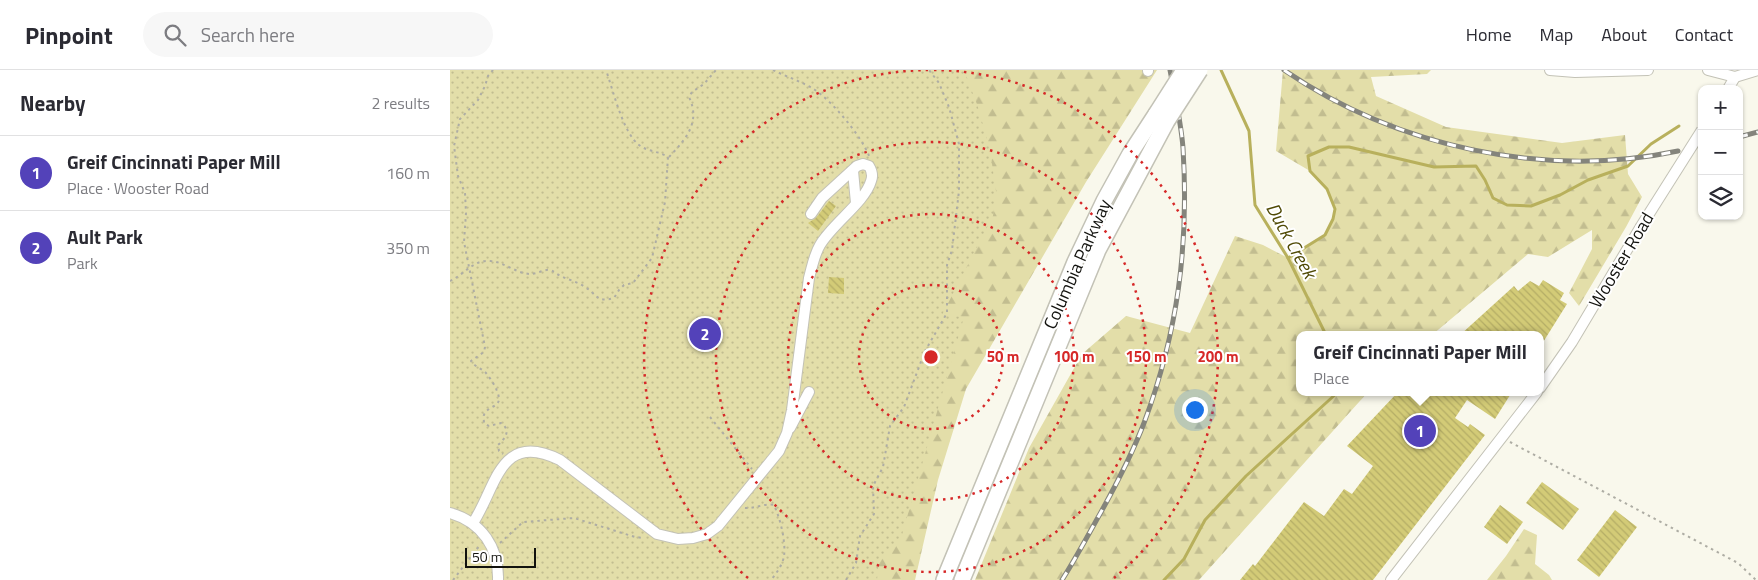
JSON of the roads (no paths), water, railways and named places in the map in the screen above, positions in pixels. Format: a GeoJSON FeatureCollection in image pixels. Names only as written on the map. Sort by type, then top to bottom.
{"type":"FeatureCollection","features":[{"type":"Feature","properties":{"kind":"highway","name":"Columbia Parkway"},"geometry":{"type":"LineString","coordinates":[[962,580],[1098,250],[1184,70]]}},
{"type":"Feature","properties":{"kind":"highway","name":"Columbia Parkway"},"geometry":{"type":"LineString","coordinates":[[944,580],[1075,262],[1104,202],[1130,154],[1200,70]]}},
{"type":"Feature","properties":{"kind":"street"},"geometry":{"type":"LineString","coordinates":[[1550,70],[1575,72],[1648,70]]}},
{"type":"Feature","properties":{"kind":"street"},"geometry":{"type":"LineString","coordinates":[[1708,70],[1735,77],[1758,70]]}},
{"type":"Feature","properties":{"kind":"street"},"geometry":{"type":"LineString","coordinates":[[1730,85],[1735,77]]}},
{"type":"Feature","properties":{"kind":"street","name":"Wooster Road"},"geometry":{"type":"LineString","coordinates":[[1544,382],[1572,342],[1640,228],[1698,136]]}},
{"type":"Feature","properties":{"kind":"street"},"geometry":{"type":"LineString","coordinates":[[787,433],[809,278],[814,260],[820,245],[828,234],[863,196],[872,181],[870,166],[863,164],[853,171],[822,198],[811,214]]}},
{"type":"Feature","properties":{"kind":"street"},"geometry":{"type":"LineString","coordinates":[[853,171],[856,203]]}},
{"type":"Feature","properties":{"kind":"street"},"geometry":{"type":"LineString","coordinates":[[473,523],[481,510],[494,477],[512,457],[522,453],[546,453],[566,464],[657,534],[678,539],[693,538],[707,534],[718,526],[779,451],[809,392]]}},
{"type":"Feature","properties":{"kind":"street"},"geometry":{"type":"LineString","coordinates":[[1391,580],[1534,396]]}},
{"type":"Feature","properties":{"kind":"street"},"geometry":{"type":"LineString","coordinates":[[450,513],[461,516],[473,523],[486,537],[498,565],[498,580]]}},
{"type":"Feature","properties":{"kind":"waterway","name":"Duck Creek"},"geometry":{"type":"LineString","coordinates":[[1221,70],[1249,131],[1255,205],[1288,258],[1324,331]]}},
{"type":"Feature","properties":{"kind":"waterway"},"geometry":{"type":"LineString","coordinates":[[1288,258],[1325,235],[1333,219],[1335,209],[1327,189],[1310,171],[1308,156],[1329,147],[1349,147],[1434,167],[1476,166],[1493,198],[1507,205],[1531,206],[1560,195],[1588,180],[1628,166],[1651,144],[1679,126]]}},
{"type":"Feature","properties":{"kind":"waterway","name":"Duck Creek"},"geometry":{"type":"LineString","coordinates":[[1164,580],[1184,559],[1205,520],[1246,476],[1334,396]]}},
{"type":"Feature","properties":{"kind":"railway"},"geometry":{"type":"LineString","coordinates":[[1062,580],[1109,497],[1139,436],[1156,389],[1173,322],[1182,254],[1184,184],[1182,138],[1170,70]]}},
{"type":"Feature","properties":{"kind":"railway"},"geometry":{"type":"LineString","coordinates":[[1284,70],[1328,97],[1374,119],[1423,137],[1473,150],[1524,158],[1576,161],[1627,159],[1678,151]]}},
{"type":"Feature","properties":{"kind":"railway"},"geometry":{"type":"LineString","coordinates":[[1743,136],[1758,132]]}},
{"type":"Feature","properties":{"kind":"place","name":"Ault Park"},"geometry":{"type":"Point","coordinates":[705,334]}},
{"type":"Feature","properties":{"kind":"place","name":"Greif Cincinnati Paper Mill"},"geometry":{"type":"Point","coordinates":[1420,431]}}]}
